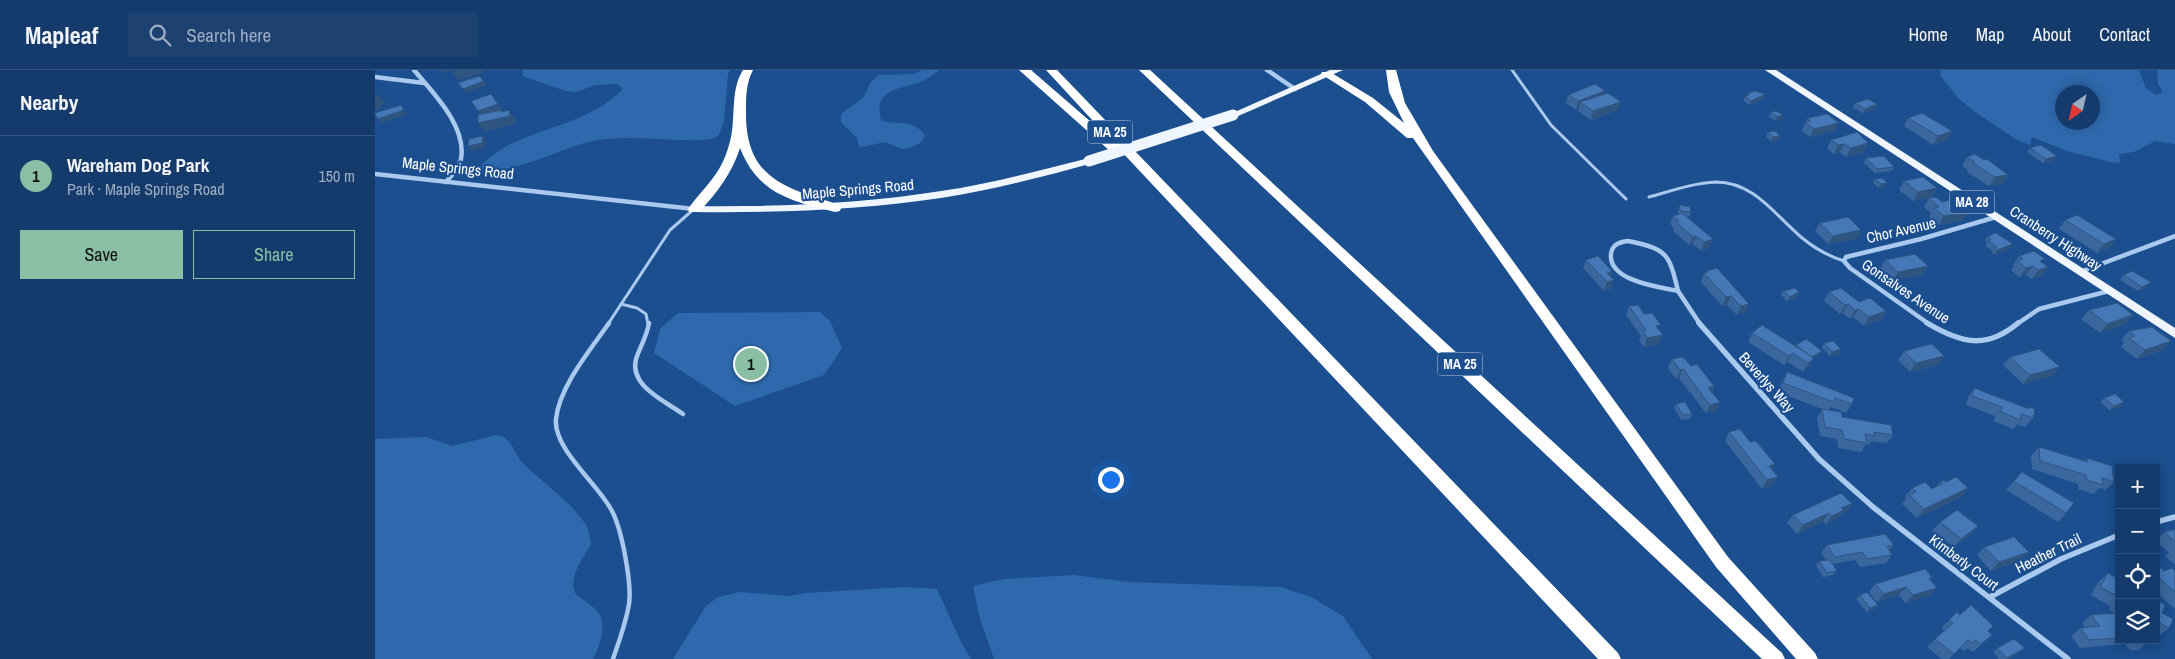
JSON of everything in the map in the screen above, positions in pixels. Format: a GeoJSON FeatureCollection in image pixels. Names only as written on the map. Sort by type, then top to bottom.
{"type":"FeatureCollection","features":[{"type":"Feature","properties":{"kind":"highway"},"geometry":{"type":"LineString","coordinates":[[694,209],[722,178],[732,152],[740,121],[741,90],[747,70]]}},
{"type":"Feature","properties":{"kind":"highway"},"geometry":{"type":"LineString","coordinates":[[1024,70],[1170,194]]}},
{"type":"Feature","properties":{"kind":"highway","name":"MA 25"},"geometry":{"type":"LineString","coordinates":[[1051,70],[1611,659]]}},
{"type":"Feature","properties":{"kind":"highway","name":"MA 25"},"geometry":{"type":"LineString","coordinates":[[1144,70],[1775,659]]}},
{"type":"Feature","properties":{"kind":"highway"},"geometry":{"type":"LineString","coordinates":[[1391,70],[1392,83],[1398,100],[1428,152],[1722,562],[1808,659]]}},
{"type":"Feature","properties":{"kind":"highway"},"geometry":{"type":"LineString","coordinates":[[1329,72],[1385,112],[1428,152]]}},
{"type":"Feature","properties":{"kind":"highway"},"geometry":{"type":"LineString","coordinates":[[740,121],[746,152],[750,162],[763,179],[785,191],[835,208]]}},
{"type":"Feature","properties":{"kind":"main road","name":"Maple Springs Road"},"geometry":{"type":"LineString","coordinates":[[694,209],[835,208],[953,194],[1027,179],[1089,162],[1233,115],[1295,89],[1329,72],[1338,70]]}},
{"type":"Feature","properties":{"kind":"main road","name":"Cranberry Highway"},"geometry":{"type":"LineString","coordinates":[[1770,70],[2175,334]]}},
{"type":"Feature","properties":{"kind":"street"},"geometry":{"type":"LineString","coordinates":[[414,70],[449,117],[458,136],[461,150],[459,164],[446,182]]}},
{"type":"Feature","properties":{"kind":"street"},"geometry":{"type":"LineString","coordinates":[[1267,70],[1295,89]]}},
{"type":"Feature","properties":{"kind":"street"},"geometry":{"type":"LineString","coordinates":[[375,77],[424,83]]}},
{"type":"Feature","properties":{"kind":"street","name":"Maple Springs Road"},"geometry":{"type":"LineString","coordinates":[[375,174],[694,209]]}},
{"type":"Feature","properties":{"kind":"street","name":"Chor Avenue"},"geometry":{"type":"LineString","coordinates":[[1844,262],[1846,257],[1854,254],[1921,239],[1996,217]]}},
{"type":"Feature","properties":{"kind":"street"},"geometry":{"type":"LineString","coordinates":[[2080,272],[2175,236]]}},
{"type":"Feature","properties":{"kind":"street","name":"Beverlys Way"},"geometry":{"type":"LineString","coordinates":[[1678,291],[1644,284],[1620,274],[1612,264],[1611,254],[1613,247],[1619,242],[1628,241],[1648,245],[1662,251],[1672,265],[1678,291],[1696,319],[1736,367],[1811,450],[1845,484]]}},
{"type":"Feature","properties":{"kind":"street","name":"Gonsalves Avenue"},"geometry":{"type":"LineString","coordinates":[[1844,262],[1911,312],[1941,331],[1975,343],[1994,339],[2039,309],[2091,298],[2109,291]]}},
{"type":"Feature","properties":{"kind":"street","name":"Kimberly Court"},"geometry":{"type":"LineString","coordinates":[[1845,484],[2068,659]]}},
{"type":"Feature","properties":{"kind":"street"},"geometry":{"type":"LineString","coordinates":[[2160,521],[2175,517]]}},
{"type":"Feature","properties":{"kind":"street","name":"Heather Trail"},"geometry":{"type":"LineString","coordinates":[[1990,597],[2061,559],[2115,537]]}},
{"type":"Feature","properties":{"kind":"lane"},"geometry":{"type":"LineString","coordinates":[[1512,70],[1551,125],[1626,199]]}},
{"type":"Feature","properties":{"kind":"lane"},"geometry":{"type":"LineString","coordinates":[[1649,198],[1701,184],[1728,183],[1745,189],[1767,203],[1802,237],[1828,255],[1844,262]]}},
{"type":"Feature","properties":{"kind":"lane"},"geometry":{"type":"LineString","coordinates":[[613,659],[623,630],[629,603],[629,588],[620,532],[612,511],[563,444],[556,425],[561,398],[621,304],[670,230],[694,209]]}},
{"type":"Feature","properties":{"kind":"lane"},"geometry":{"type":"LineString","coordinates":[[621,304],[634,306],[645,312],[649,322],[649,330],[636,364],[635,373],[639,381],[683,414]]}},
{"type":"Feature","properties":{"kind":"shaded area"},"geometry":{"type":"Polygon","coordinates":[[[523,70],[730,70],[728,74],[724,122],[718,136],[711,139],[613,138],[597,140],[516,166],[490,171],[481,169],[481,166],[495,153],[530,136],[589,113],[607,103],[623,89],[618,84],[595,85],[577,92],[566,91],[522,76],[523,70]]]}},
{"type":"Feature","properties":{"kind":"shaded area"},"geometry":{"type":"Polygon","coordinates":[[[922,70],[939,70],[922,81],[887,93],[880,103],[881,120],[916,127],[925,136],[920,143],[902,149],[885,142],[859,146],[857,138],[841,122],[841,114],[863,98],[871,82],[879,75],[914,74],[922,70]]]}},
{"type":"Feature","properties":{"kind":"shaded area"},"geometry":{"type":"Polygon","coordinates":[[[1941,70],[2139,70],[2146,88],[2156,95],[2163,92],[2158,84],[2157,70],[2175,70],[2175,144],[2155,141],[2134,152],[2119,154],[2120,162],[2115,163],[2067,151],[2032,137],[2030,145],[2017,140],[1975,112],[1958,98],[1940,75],[1941,70]]]}},
{"type":"Feature","properties":{"kind":"shaded area"},"geometry":{"type":"Polygon","coordinates":[[[820,312],[830,321],[842,348],[824,375],[735,406],[654,353],[660,329],[678,313],[820,312]]]}},
{"type":"Feature","properties":{"kind":"shaded area"},"geometry":{"type":"Polygon","coordinates":[[[497,435],[510,442],[522,462],[572,508],[587,527],[591,544],[578,566],[573,584],[578,596],[596,610],[602,621],[602,635],[593,659],[375,659],[375,439],[426,437],[452,446],[497,435]]]}},
{"type":"Feature","properties":{"kind":"shaded area"},"geometry":{"type":"Polygon","coordinates":[[[1074,575],[1128,582],[1281,587],[1313,598],[1343,616],[1372,659],[994,659],[980,619],[973,586],[1004,579],[1074,575]]]}},
{"type":"Feature","properties":{"kind":"shaded area"},"geometry":{"type":"Polygon","coordinates":[[[905,587],[937,589],[961,642],[971,659],[673,659],[706,606],[718,597],[740,592],[790,596],[806,593],[905,587]]]}},
{"type":"Feature","properties":{"kind":"building"},"geometry":{"type":"Polygon","coordinates":[[[479,76],[484,81],[463,89],[458,83],[479,76]]]}},
{"type":"Feature","properties":{"kind":"building"},"geometry":{"type":"Polygon","coordinates":[[[1595,84],[1605,91],[1578,101],[1568,95],[1595,84]]]}},
{"type":"Feature","properties":{"kind":"building"},"geometry":{"type":"Polygon","coordinates":[[[1755,91],[1765,94],[1751,101],[1745,97],[1749,95],[1747,94],[1755,91]]]}},
{"type":"Feature","properties":{"kind":"building"},"geometry":{"type":"Polygon","coordinates":[[[1608,93],[1621,102],[1593,111],[1580,102],[1608,93]]]}},
{"type":"Feature","properties":{"kind":"building"},"geometry":{"type":"Polygon","coordinates":[[[491,94],[498,104],[478,111],[471,101],[491,94]]]}},
{"type":"Feature","properties":{"kind":"building"},"geometry":{"type":"Polygon","coordinates":[[[1868,99],[1877,104],[1865,109],[1855,103],[1868,99]]]}},
{"type":"Feature","properties":{"kind":"building"},"geometry":{"type":"Polygon","coordinates":[[[401,105],[404,110],[378,119],[375,115],[375,113],[401,105]]]}},
{"type":"Feature","properties":{"kind":"building"},"geometry":{"type":"Polygon","coordinates":[[[501,110],[501,112],[509,110],[510,116],[478,123],[478,115],[501,110]]]}},
{"type":"Feature","properties":{"kind":"building"},"geometry":{"type":"Polygon","coordinates":[[[1776,111],[1783,115],[1777,117],[1771,112],[1776,111]]]}},
{"type":"Feature","properties":{"kind":"building"},"geometry":{"type":"Polygon","coordinates":[[[1922,113],[1952,131],[1938,136],[1908,118],[1922,113]]]}},
{"type":"Feature","properties":{"kind":"building"},"geometry":{"type":"Polygon","coordinates":[[[1827,114],[1839,123],[1814,129],[1805,122],[1811,121],[1808,118],[1827,114]]]}},
{"type":"Feature","properties":{"kind":"building"},"geometry":{"type":"Polygon","coordinates":[[[1775,131],[1780,136],[1773,137],[1768,132],[1775,131]]]}},
{"type":"Feature","properties":{"kind":"building"},"geometry":{"type":"Polygon","coordinates":[[[1857,132],[1868,143],[1851,148],[1844,144],[1838,145],[1831,140],[1857,132]]]}},
{"type":"Feature","properties":{"kind":"building"},"geometry":{"type":"Polygon","coordinates":[[[483,136],[482,143],[468,146],[469,139],[483,136]]]}},
{"type":"Feature","properties":{"kind":"building"},"geometry":{"type":"Polygon","coordinates":[[[2041,145],[2057,156],[2046,159],[2030,148],[2041,145]]]}},
{"type":"Feature","properties":{"kind":"building"},"geometry":{"type":"Polygon","coordinates":[[[1975,154],[1984,160],[1987,159],[2008,175],[1995,177],[1973,163],[1975,162],[1967,157],[1975,154]]]}},
{"type":"Feature","properties":{"kind":"building"},"geometry":{"type":"Polygon","coordinates":[[[1884,156],[1894,167],[1877,169],[1866,158],[1884,156]]]}},
{"type":"Feature","properties":{"kind":"building"},"geometry":{"type":"Polygon","coordinates":[[[1923,177],[1937,188],[1918,192],[1904,181],[1923,177]]]}},
{"type":"Feature","properties":{"kind":"building"},"geometry":{"type":"Polygon","coordinates":[[[1882,178],[1887,183],[1881,184],[1875,179],[1882,178]]]}},
{"type":"Feature","properties":{"kind":"building"},"geometry":{"type":"Polygon","coordinates":[[[1936,197],[1942,202],[1954,199],[1969,212],[1944,216],[1934,208],[1939,207],[1929,198],[1936,197]]]}},
{"type":"Feature","properties":{"kind":"building"},"geometry":{"type":"Polygon","coordinates":[[[1680,205],[1690,207],[1691,212],[1680,211],[1680,205]]]}},
{"type":"Feature","properties":{"kind":"building"},"geometry":{"type":"Polygon","coordinates":[[[1682,213],[1713,239],[1704,242],[1696,236],[1693,237],[1676,222],[1679,221],[1673,216],[1682,213]]]}},
{"type":"Feature","properties":{"kind":"building"},"geometry":{"type":"Polygon","coordinates":[[[2077,215],[2116,239],[2104,244],[2065,220],[2077,215]]]}},
{"type":"Feature","properties":{"kind":"building"},"geometry":{"type":"Polygon","coordinates":[[[1848,217],[1861,230],[1833,236],[1820,223],[1848,217]]]}},
{"type":"Feature","properties":{"kind":"building"},"geometry":{"type":"Polygon","coordinates":[[[1996,233],[2013,244],[1997,250],[1995,248],[1997,247],[1988,241],[1991,240],[1988,236],[1996,233]]]}},
{"type":"Feature","properties":{"kind":"building"},"geometry":{"type":"Polygon","coordinates":[[[2034,251],[2045,259],[2040,261],[2048,267],[2038,270],[2033,266],[2026,268],[2017,261],[2023,259],[2019,256],[2034,251]]]}},
{"type":"Feature","properties":{"kind":"building"},"geometry":{"type":"Polygon","coordinates":[[[1915,254],[1928,266],[1898,272],[1885,260],[1915,254]]]}},
{"type":"Feature","properties":{"kind":"building"},"geometry":{"type":"Polygon","coordinates":[[[1598,256],[1612,271],[1607,273],[1614,280],[1607,282],[1586,260],[1598,256]]]}},
{"type":"Feature","properties":{"kind":"building"},"geometry":{"type":"Polygon","coordinates":[[[1717,268],[1749,304],[1741,306],[1731,296],[1726,297],[1704,273],[1717,268]]]}},
{"type":"Feature","properties":{"kind":"building"},"geometry":{"type":"Polygon","coordinates":[[[2132,271],[2151,282],[2142,287],[2124,275],[2132,271]]]}},
{"type":"Feature","properties":{"kind":"building"},"geometry":{"type":"Polygon","coordinates":[[[1795,288],[1799,292],[1790,297],[1783,291],[1795,288]]]}},
{"type":"Feature","properties":{"kind":"building"},"geometry":{"type":"Polygon","coordinates":[[[1841,288],[1859,302],[1870,298],[1886,311],[1869,317],[1859,309],[1855,310],[1848,304],[1845,305],[1829,292],[1841,288]]]}},
{"type":"Feature","properties":{"kind":"building"},"geometry":{"type":"Polygon","coordinates":[[[2117,303],[2133,315],[2107,324],[2089,310],[2117,303]]]}},
{"type":"Feature","properties":{"kind":"building"},"geometry":{"type":"Polygon","coordinates":[[[1638,305],[1644,314],[1652,313],[1661,325],[1656,326],[1663,335],[1647,338],[1643,331],[1646,330],[1629,306],[1638,305]]]}},
{"type":"Feature","properties":{"kind":"building"},"geometry":{"type":"Polygon","coordinates":[[[1762,325],[1814,358],[1808,363],[1792,353],[1789,356],[1752,333],[1762,325]]]}},
{"type":"Feature","properties":{"kind":"building"},"geometry":{"type":"Polygon","coordinates":[[[2152,327],[2171,341],[2145,350],[2129,338],[2135,336],[2129,331],[2152,327]]]}},
{"type":"Feature","properties":{"kind":"building"},"geometry":{"type":"Polygon","coordinates":[[[1806,339],[1822,351],[1812,357],[1796,345],[1806,339]]]}},
{"type":"Feature","properties":{"kind":"building"},"geometry":{"type":"Polygon","coordinates":[[[1833,341],[1841,349],[1832,352],[1824,343],[1833,341]]]}},
{"type":"Feature","properties":{"kind":"building"},"geometry":{"type":"Polygon","coordinates":[[[1932,344],[1944,356],[1916,363],[1904,351],[1932,344]]]}},
{"type":"Feature","properties":{"kind":"building"},"geometry":{"type":"Polygon","coordinates":[[[2039,349],[2060,367],[2030,375],[2010,357],[2039,349]]]}},
{"type":"Feature","properties":{"kind":"building"},"geometry":{"type":"Polygon","coordinates":[[[1683,357],[1691,366],[1697,364],[1714,386],[1708,388],[1720,402],[1710,405],[1683,369],[1680,370],[1672,359],[1683,357]]]}},
{"type":"Feature","properties":{"kind":"building"},"geometry":{"type":"Polygon","coordinates":[[[1787,372],[1854,398],[1852,404],[1835,398],[1833,402],[1783,383],[1787,372]]]}},
{"type":"Feature","properties":{"kind":"building"},"geometry":{"type":"Polygon","coordinates":[[[1974,388],[2029,409],[2029,407],[2035,409],[2033,418],[2021,414],[2020,420],[2001,412],[2002,407],[1972,396],[1974,388]]]}},
{"type":"Feature","properties":{"kind":"building"},"geometry":{"type":"Polygon","coordinates":[[[2115,394],[2124,402],[2114,406],[2104,398],[2115,394]]]}},
{"type":"Feature","properties":{"kind":"building"},"geometry":{"type":"Polygon","coordinates":[[[1685,402],[1692,414],[1683,415],[1676,404],[1685,402]]]}},
{"type":"Feature","properties":{"kind":"building"},"geometry":{"type":"Polygon","coordinates":[[[1822,409],[1841,412],[1842,417],[1891,425],[1893,435],[1874,432],[1875,436],[1865,434],[1867,443],[1844,439],[1842,430],[1825,427],[1822,409]]]}},
{"type":"Feature","properties":{"kind":"building"},"geometry":{"type":"Polygon","coordinates":[[[1740,429],[1750,442],[1756,441],[1775,464],[1769,466],[1778,477],[1767,480],[1729,432],[1740,429]]]}},
{"type":"Feature","properties":{"kind":"building"},"geometry":{"type":"Polygon","coordinates":[[[2039,447],[2088,462],[2087,458],[2112,466],[2114,482],[2102,478],[2103,485],[2087,480],[2086,475],[2040,461],[2039,447]]]}},
{"type":"Feature","properties":{"kind":"building"},"geometry":{"type":"Polygon","coordinates":[[[2022,472],[2074,503],[2066,513],[2014,481],[2022,472]]]}},
{"type":"Feature","properties":{"kind":"building"},"geometry":{"type":"Polygon","coordinates":[[[1956,477],[1968,488],[1924,509],[1909,495],[1916,492],[1912,488],[1925,482],[1932,489],[1943,483],[1940,482],[1943,480],[1946,482],[1956,477]]]}},
{"type":"Feature","properties":{"kind":"building"},"geometry":{"type":"Polygon","coordinates":[[[1841,493],[1852,504],[1841,508],[1844,510],[1832,516],[1829,513],[1803,525],[1793,515],[1841,493]]]}},
{"type":"Feature","properties":{"kind":"building"},"geometry":{"type":"Polygon","coordinates":[[[1957,510],[1978,526],[1961,539],[1940,522],[1957,510]]]}},
{"type":"Feature","properties":{"kind":"building"},"geometry":{"type":"Polygon","coordinates":[[[2175,529],[2175,542],[2165,532],[2175,529]]]}},
{"type":"Feature","properties":{"kind":"building"},"geometry":{"type":"Polygon","coordinates":[[[1885,534],[1894,545],[1887,546],[1892,555],[1867,559],[1862,552],[1835,557],[1827,545],[1885,534]]]}},
{"type":"Feature","properties":{"kind":"building"},"geometry":{"type":"Polygon","coordinates":[[[2014,537],[2029,552],[1999,562],[1984,547],[2014,537]]]}},
{"type":"Feature","properties":{"kind":"building"},"geometry":{"type":"Polygon","coordinates":[[[1830,560],[1837,571],[1827,573],[1819,561],[1830,560]]]}},
{"type":"Feature","properties":{"kind":"building"},"geometry":{"type":"Polygon","coordinates":[[[2160,568],[2164,571],[2172,568],[2175,571],[2175,592],[2160,579],[2160,568]]]}},
{"type":"Feature","properties":{"kind":"building"},"geometry":{"type":"Polygon","coordinates":[[[1925,569],[1932,577],[1929,578],[1937,588],[1913,595],[1906,587],[1884,594],[1875,584],[1925,569]]]}},
{"type":"Feature","properties":{"kind":"building"},"geometry":{"type":"Polygon","coordinates":[[[2108,573],[2115,577],[2115,595],[2100,587],[2108,573]]]}},
{"type":"Feature","properties":{"kind":"building"},"geometry":{"type":"Polygon","coordinates":[[[1867,592],[1878,605],[1870,608],[1860,595],[1867,592]]]}},
{"type":"Feature","properties":{"kind":"building"},"geometry":{"type":"Polygon","coordinates":[[[2160,602],[2165,605],[2162,613],[2173,619],[2169,628],[2160,623],[2160,602]]]}},
{"type":"Feature","properties":{"kind":"building"},"geometry":{"type":"Polygon","coordinates":[[[1971,605],[1993,626],[1988,631],[1992,635],[1981,644],[1975,640],[1972,643],[1968,640],[1954,654],[1935,639],[1953,623],[1949,620],[1957,612],[1960,615],[1971,605]]]}},
{"type":"Feature","properties":{"kind":"building"},"geometry":{"type":"Polygon","coordinates":[[[2115,613],[2115,638],[2089,640],[2081,628],[2100,626],[2091,615],[2115,613]]]}},
{"type":"Feature","properties":{"kind":"building"},"geometry":{"type":"Polygon","coordinates":[[[2014,639],[2025,648],[2007,658],[1997,648],[2014,639]]]}},
{"type":"Feature","properties":{"kind":"place","name":"Wareham Dog Park"},"geometry":{"type":"Point","coordinates":[751,364]}}]}
